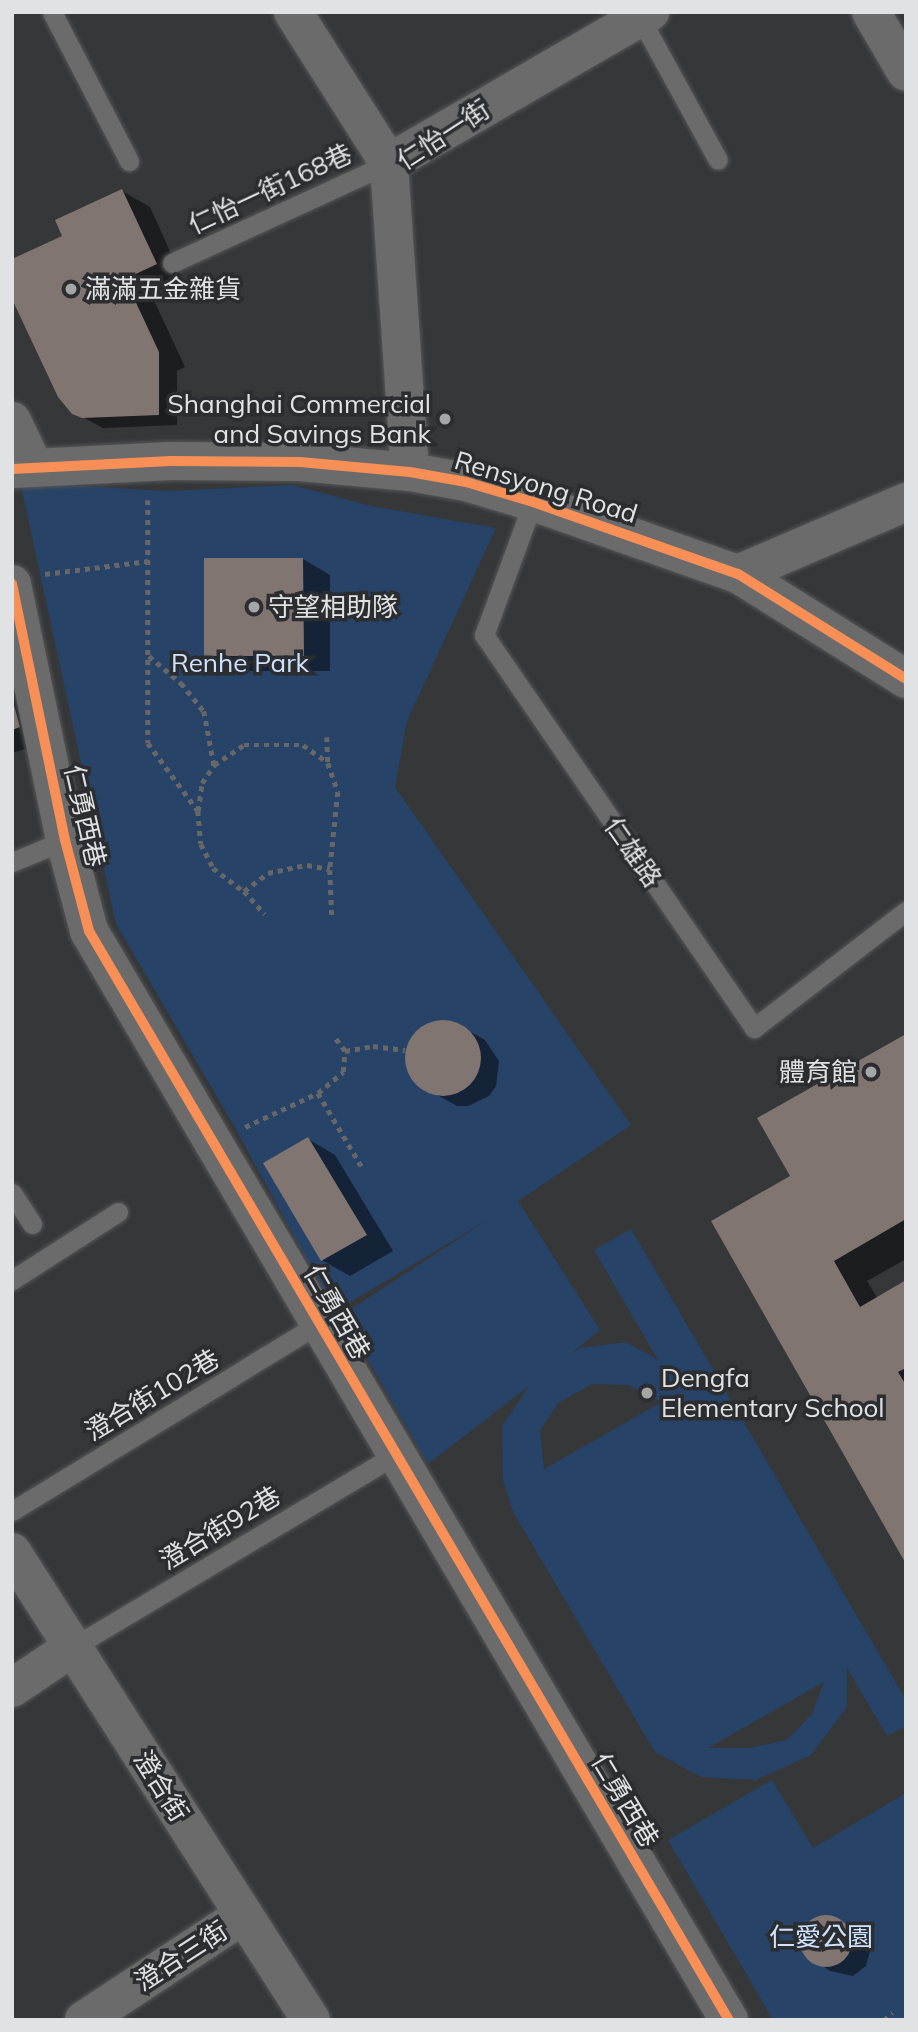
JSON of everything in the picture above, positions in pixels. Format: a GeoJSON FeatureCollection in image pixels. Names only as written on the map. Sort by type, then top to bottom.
{"type":"FeatureCollection","features":[{"type":"Feature","properties":{"kind":"street"},"geometry":{"type":"LineString","coordinates":[[293,12],[389,163]]}},
{"type":"Feature","properties":{"kind":"street"},"geometry":{"type":"LineString","coordinates":[[871,12],[906,72]]}},
{"type":"Feature","properties":{"kind":"street","name":"仁怡一街"},"geometry":{"type":"LineString","coordinates":[[410,472],[389,163],[642,14]]}},
{"type":"Feature","properties":{"kind":"street"},"geometry":{"type":"LineString","coordinates":[[12,421],[23,468]]}},
{"type":"Feature","properties":{"kind":"street","name":"Rensyong Road"},"geometry":{"type":"LineString","coordinates":[[23,468],[172,461],[275,461],[410,472],[466,482],[533,502],[738,574],[906,679]]}},
{"type":"Feature","properties":{"kind":"street"},"geometry":{"type":"LineString","coordinates":[[738,574],[906,502]]}},
{"type":"Feature","properties":{"kind":"street","name":"仁勇西巷"},"geometry":{"type":"LineString","coordinates":[[25,580],[65,840],[89,931],[729,2020]]}},
{"type":"Feature","properties":{"kind":"street","name":"澄合街"},"geometry":{"type":"LineString","coordinates":[[12,1552],[311,2020]]}},
{"type":"Feature","properties":{"kind":"street"},"geometry":{"type":"LineString","coordinates":[[12,1688],[73,1647]]}},
{"type":"Feature","properties":{"kind":"street","name":"澄合三街"},"geometry":{"type":"LineString","coordinates":[[84,2020],[243,1914]]}},
{"type":"Feature","properties":{"kind":"lane"},"geometry":{"type":"LineString","coordinates":[[52,12],[129,161]]}},
{"type":"Feature","properties":{"kind":"lane"},"geometry":{"type":"LineString","coordinates":[[642,14],[718,160]]}},
{"type":"Feature","properties":{"kind":"lane","name":"仁怡一街168巷"},"geometry":{"type":"LineString","coordinates":[[173,263],[389,163]]}},
{"type":"Feature","properties":{"kind":"lane","name":"仁雄路"},"geometry":{"type":"LineString","coordinates":[[533,502],[484,635],[754,1028],[906,911]]}},
{"type":"Feature","properties":{"kind":"lane"},"geometry":{"type":"LineString","coordinates":[[12,862],[65,840]]}},
{"type":"Feature","properties":{"kind":"lane"},"geometry":{"type":"LineString","coordinates":[[12,1192],[32,1224]]}},
{"type":"Feature","properties":{"kind":"lane"},"geometry":{"type":"LineString","coordinates":[[12,1280],[118,1212]]}},
{"type":"Feature","properties":{"kind":"lane","name":"澄合街102巷"},"geometry":{"type":"LineString","coordinates":[[12,1511],[318,1324]]}},
{"type":"Feature","properties":{"kind":"lane","name":"澄合街92巷"},"geometry":{"type":"LineString","coordinates":[[73,1647],[395,1455]]}},
{"type":"Feature","properties":{"kind":"path"},"geometry":{"type":"LineString","coordinates":[[148,500],[148,743],[198,811]]}},
{"type":"Feature","properties":{"kind":"path"},"geometry":{"type":"LineString","coordinates":[[25,580],[148,561]]}},
{"type":"Feature","properties":{"kind":"path"},"geometry":{"type":"LineString","coordinates":[[148,655],[181,682],[204,711],[214,765]]}},
{"type":"Feature","properties":{"kind":"path"},"geometry":{"type":"LineString","coordinates":[[327,737],[328,763],[338,792],[330,870],[332,918]]}},
{"type":"Feature","properties":{"kind":"path"},"geometry":{"type":"LineString","coordinates":[[265,914],[244,891],[213,868],[201,844],[198,811],[202,783],[214,765],[244,745],[303,745],[328,763]]}},
{"type":"Feature","properties":{"kind":"path"},"geometry":{"type":"LineString","coordinates":[[244,891],[268,873],[307,865],[330,870]]}},
{"type":"Feature","properties":{"kind":"path"},"geometry":{"type":"LineString","coordinates":[[213,1144],[318,1093],[343,1072],[345,1051],[334,1037]]}},
{"type":"Feature","properties":{"kind":"path"},"geometry":{"type":"LineString","coordinates":[[345,1051],[373,1046],[405,1050]]}},
{"type":"Feature","properties":{"kind":"path"},"geometry":{"type":"LineString","coordinates":[[318,1093],[362,1167]]}},
{"type":"Feature","properties":{"kind":"path"},"geometry":{"type":"LineString","coordinates":[[884,2020],[892,2013]]}},
{"type":"Feature","properties":{"kind":"green space","name":"Renhe Park"},"geometry":{"type":"Polygon","coordinates":[[[49,484],[166,491],[292,485],[371,506],[496,528],[407,721],[395,787],[631,1125],[518,1201],[600,1330],[572,1353],[581,1348],[626,1342],[658,1360],[594,1250],[631,1229],[906,1700],[906,1726],[887,1736],[847,1668],[847,1707],[811,1755],[756,1780],[701,1777],[655,1752],[513,1512],[503,1480],[502,1426],[529,1386],[428,1464],[342,1315],[489,1219],[339,1309],[323,1289],[234,1126],[116,924],[21,486],[49,484]],[[592,1384],[558,1403],[540,1431],[544,1469],[662,1402],[628,1385],[592,1384]],[[824,1682],[708,1748],[749,1748],[787,1740],[812,1714],[824,1682]]]}},
{"type":"Feature","properties":{"kind":"green space","name":"仁愛公園"},"geometry":{"type":"Polygon","coordinates":[[[772,1780],[813,1848],[906,1793],[906,2020],[773,2020],[668,1840],[772,1780]]]}},
{"type":"Feature","properties":{"kind":"building","name":"滿滿五金雜貨"},"geometry":{"type":"Polygon","coordinates":[[[122,189],[157,264],[125,279],[159,352],[159,415],[82,418],[72,414],[58,397],[12,299],[12,259],[62,236],[55,220],[122,189]]]}},
{"type":"Feature","properties":{"kind":"building","name":"守望相助隊"},"geometry":{"type":"Polygon","coordinates":[[[204,558],[303,558],[304,656],[204,656],[204,558]]]}},
{"type":"Feature","properties":{"kind":"building"},"geometry":{"type":"Polygon","coordinates":[[[12,698],[20,727],[12,730],[12,698]]]}},
{"type":"Feature","properties":{"kind":"building"},"geometry":{"type":"Polygon","coordinates":[[[443,1020],[458,1023],[470,1031],[478,1043],[481,1058],[478,1073],[470,1085],[458,1093],[443,1096],[428,1093],[416,1085],[408,1073],[405,1058],[408,1043],[416,1031],[428,1023],[443,1020]]]}},
{"type":"Feature","properties":{"kind":"building"},"geometry":{"type":"Polygon","coordinates":[[[906,1034],[906,1219],[834,1261],[860,1307],[906,1280],[906,1368],[898,1372],[906,1385],[906,1564],[711,1221],[790,1176],[757,1118],[906,1034]]]}},
{"type":"Feature","properties":{"kind":"building"},"geometry":{"type":"Polygon","coordinates":[[[308,1137],[367,1235],[321,1261],[263,1163],[308,1137]]]}},
{"type":"Feature","properties":{"kind":"building"},"geometry":{"type":"Polygon","coordinates":[[[826,1915],[836,1917],[844,1923],[850,1931],[850,1951],[844,1959],[836,1965],[826,1967],[816,1965],[808,1959],[802,1951],[800,1941],[802,1931],[808,1923],[816,1917],[826,1915]]]}},
{"type":"Feature","properties":{"kind":"cycle path"},"geometry":{"type":"LineString","coordinates":[[12,469],[171,461],[300,462],[410,472],[466,482],[533,502],[738,574],[906,679]]}},
{"type":"Feature","properties":{"kind":"cycle path"},"geometry":{"type":"LineString","coordinates":[[12,584],[65,840],[89,931],[729,2020]]}},
{"type":"Feature","properties":{"kind":"place","name":"滿滿五金雜貨"},"geometry":{"type":"Point","coordinates":[71,289]}},
{"type":"Feature","properties":{"kind":"place","name":"Shanghai Commercial and Savings Bank"},"geometry":{"type":"Point","coordinates":[445,419]}},
{"type":"Feature","properties":{"kind":"place","name":"守望相助隊"},"geometry":{"type":"Point","coordinates":[254,607]}},
{"type":"Feature","properties":{"kind":"place","name":"體育館"},"geometry":{"type":"Point","coordinates":[871,1072]}},
{"type":"Feature","properties":{"kind":"place","name":"Dengfa Elementary School"},"geometry":{"type":"Point","coordinates":[647,1393]}}]}
